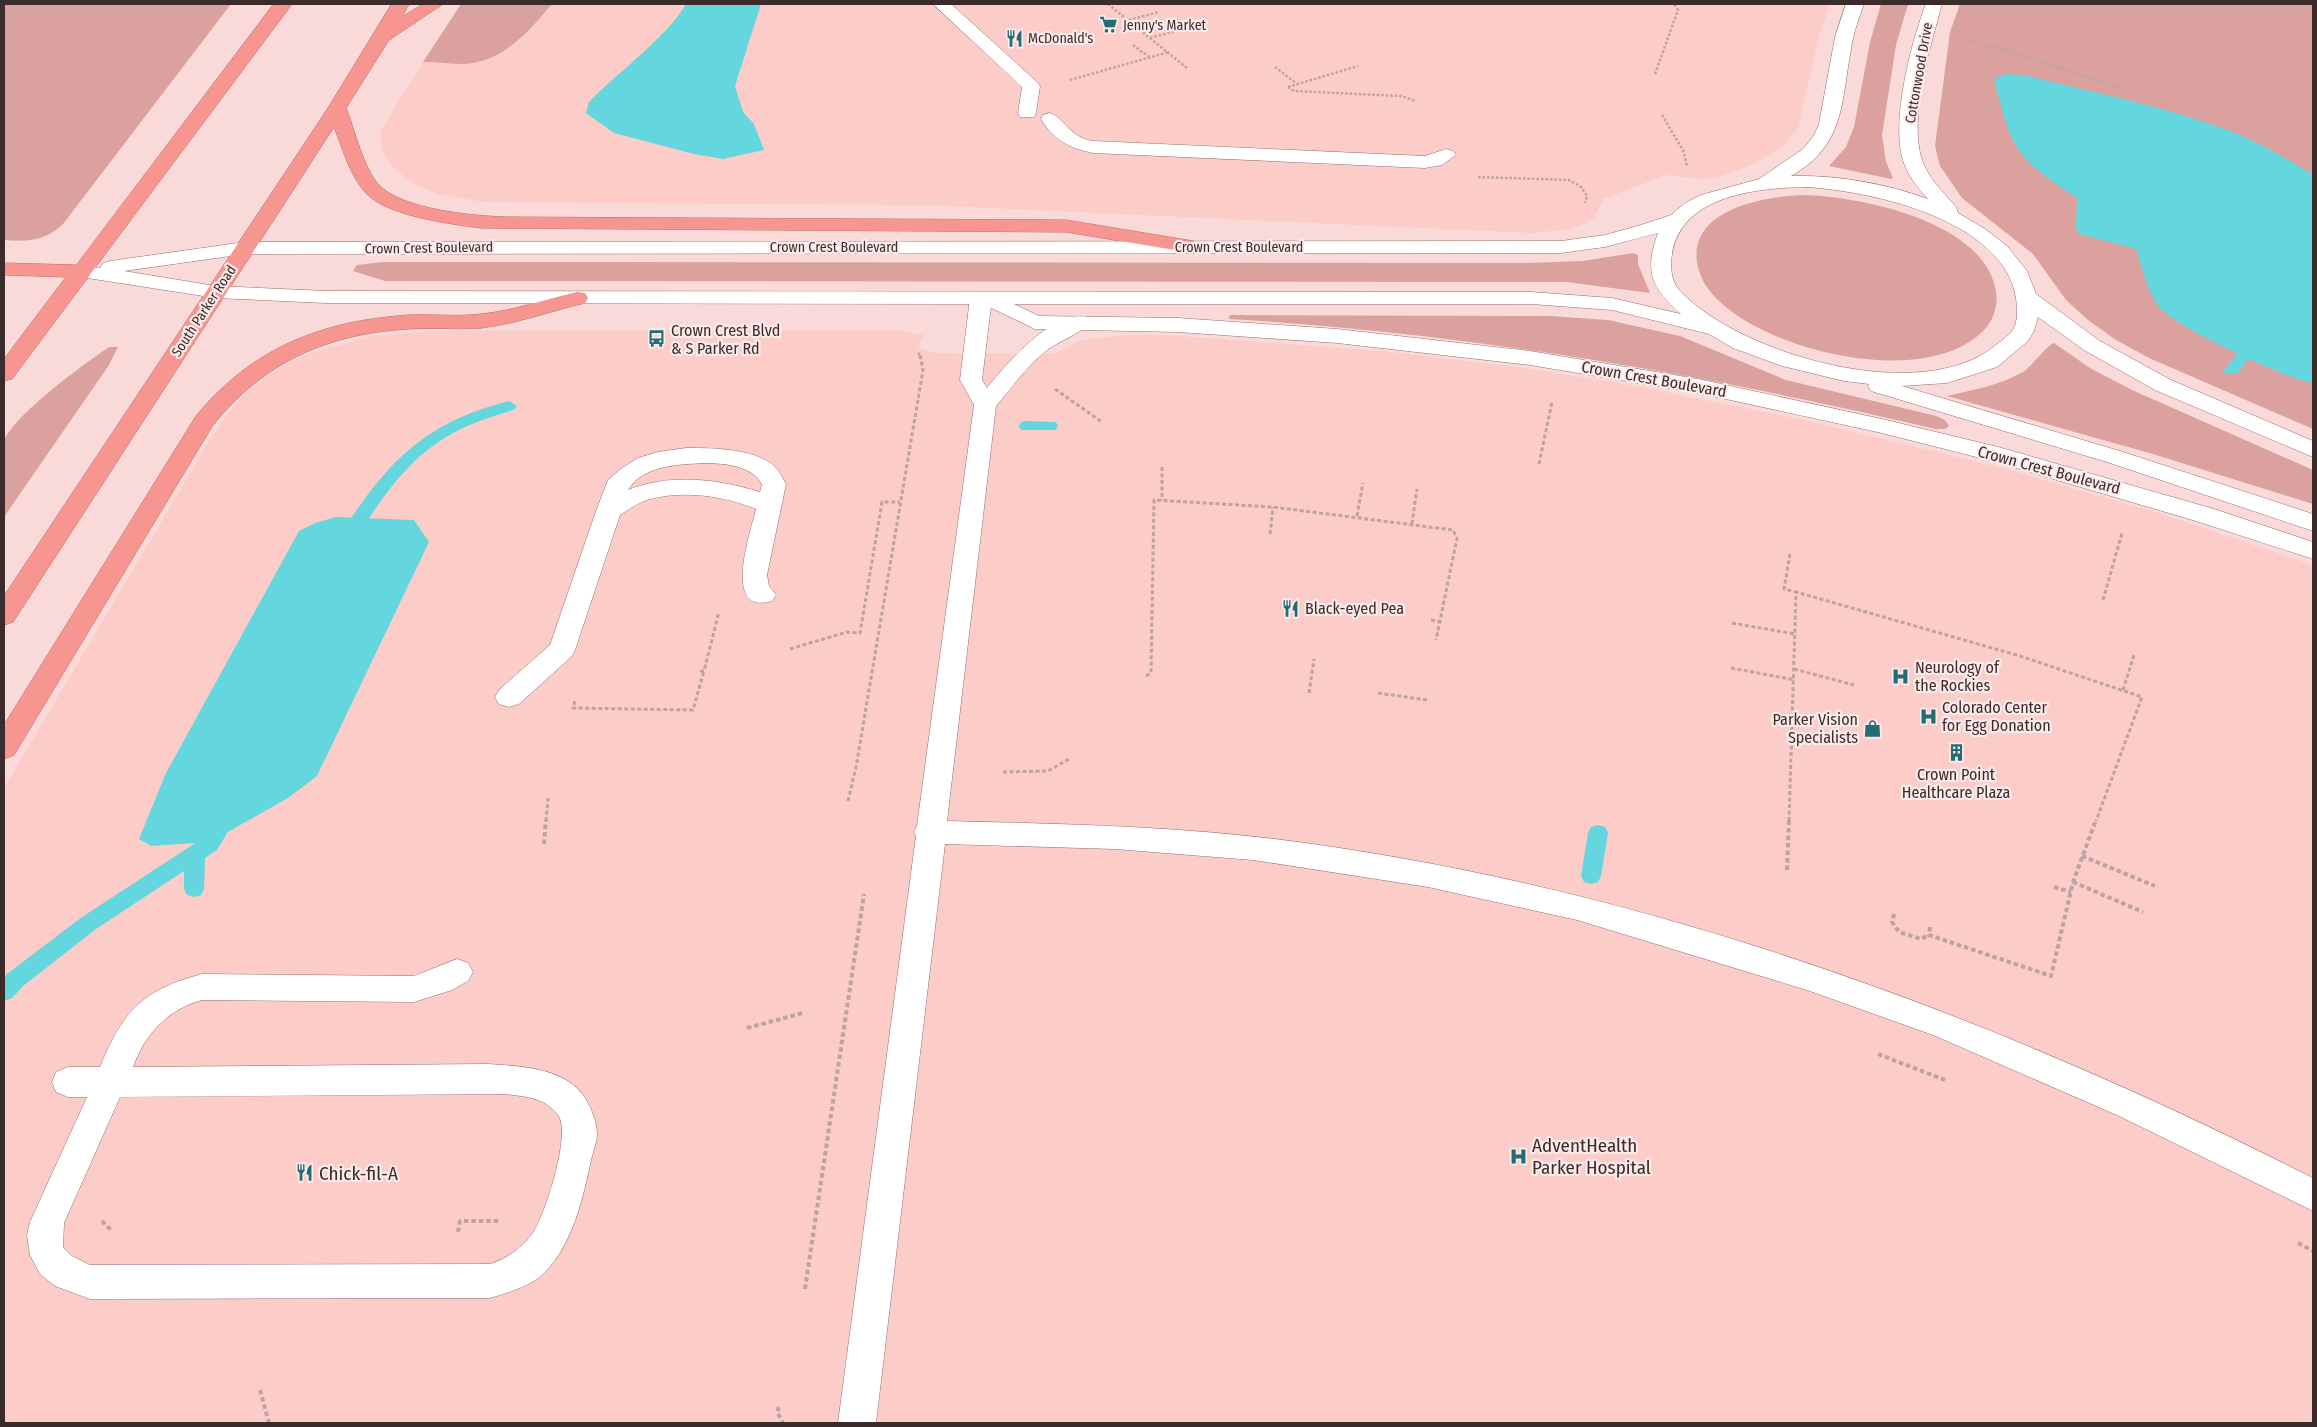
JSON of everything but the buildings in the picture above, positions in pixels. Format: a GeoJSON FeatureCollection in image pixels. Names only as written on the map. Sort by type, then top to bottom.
{"type":"FeatureCollection","features":[{"type":"Feature","properties":{"kind":"highway"},"geometry":{"type":"LineString","coordinates":[[4,374],[283,4]]}},
{"type":"Feature","properties":{"kind":"highway","name":"South Parker Road"},"geometry":{"type":"LineString","coordinates":[[4,616],[337,108],[382,38],[401,4]]}},
{"type":"Feature","properties":{"kind":"highway"},"geometry":{"type":"LineString","coordinates":[[382,38],[434,4]]}},
{"type":"Feature","properties":{"kind":"highway"},"geometry":{"type":"LineString","coordinates":[[337,108],[360,171],[373,190],[399,205],[456,219],[507,224],[1066,226],[1193,247]]}},
{"type":"Feature","properties":{"kind":"highway"},"geometry":{"type":"LineString","coordinates":[[4,269],[82,271]]}},
{"type":"Feature","properties":{"kind":"highway"},"geometry":{"type":"LineString","coordinates":[[4,748],[204,421],[226,392],[282,352],[300,344],[353,329],[410,322],[482,321],[577,298]]}},
{"type":"Feature","properties":{"kind":"main road"},"geometry":{"type":"LineString","coordinates":[[941,4],[1031,86],[1027,113]]}},
{"type":"Feature","properties":{"kind":"main road"},"geometry":{"type":"LineString","coordinates":[[1761,184],[1804,159],[1816,146],[1824,133],[1834,95],[1844,37],[1855,4]]}},
{"type":"Feature","properties":{"kind":"main road","name":"Cottonwood Drive"},"geometry":{"type":"LineString","coordinates":[[1934,4],[1919,58],[1909,122],[1909,145],[1912,161],[1920,178],[1954,218]]}},
{"type":"Feature","properties":{"kind":"main road"},"geometry":{"type":"LineString","coordinates":[[1050,119],[1061,136],[1073,142],[1093,147],[1425,162],[1435,161],[1446,155]]}},
{"type":"Feature","properties":{"kind":"main road"},"geometry":{"type":"LineString","coordinates":[[1796,181],[1859,186],[1899,195],[1936,208],[1954,218],[1987,240],[2010,262],[2023,284],[2027,297],[2026,324],[2021,335],[2004,352],[1987,362],[1951,374],[1929,378],[1852,377],[1773,356],[1716,329],[1682,304],[1666,286],[1662,277],[1661,258],[1663,246],[1677,220],[1685,212],[1712,198],[1761,184],[1796,181]]}},
{"type":"Feature","properties":{"kind":"main road","name":"Crown Crest Boulevard"},"geometry":{"type":"LineString","coordinates":[[82,271],[244,248],[1561,247],[1612,240],[1650,230],[1677,220]]}},
{"type":"Feature","properties":{"kind":"main road","name":"Crown Crest Boulevard"},"geometry":{"type":"LineString","coordinates":[[82,271],[216,292],[326,297],[1531,298],[1612,304],[1716,329]]}},
{"type":"Feature","properties":{"kind":"main road"},"geometry":{"type":"LineString","coordinates":[[2027,297],[2064,327],[2126,366],[2313,450]]}},
{"type":"Feature","properties":{"kind":"main road","name":"Crown Crest Boulevard"},"geometry":{"type":"LineString","coordinates":[[981,298],[1035,322],[1185,325],[1356,338],[1521,356],[1690,384],[1823,412],[1998,455],[2205,514],[2313,551]]}},
{"type":"Feature","properties":{"kind":"main road"},"geometry":{"type":"LineString","coordinates":[[981,298],[970,380],[985,404]]}},
{"type":"Feature","properties":{"kind":"main road"},"geometry":{"type":"LineString","coordinates":[[857,1423],[985,404],[1037,345],[1056,332],[1080,322]]}},
{"type":"Feature","properties":{"kind":"main road","name":"Crown Crest Boulevard"},"geometry":{"type":"LineString","coordinates":[[1852,377],[1934,404],[2115,457],[2313,523]]}},
{"type":"Feature","properties":{"kind":"main road"},"geometry":{"type":"LineString","coordinates":[[509,697],[562,650],[617,486],[632,472],[657,460],[691,457],[729,457],[757,466],[767,472],[774,484],[754,575],[757,590],[763,596]]}},
{"type":"Feature","properties":{"kind":"main road"},"geometry":{"type":"LineString","coordinates":[[608,511],[630,498],[658,490],[723,489],[747,495],[770,505]]}},
{"type":"Feature","properties":{"kind":"main road"},"geometry":{"type":"LineString","coordinates":[[930,832],[1113,838],[1234,846],[1399,870],[1555,902],[1636,923],[1791,971],[1942,1024],[2036,1062],[2134,1106],[2242,1158],[2313,1195]]}},
{"type":"Feature","properties":{"kind":"main road"},"geometry":{"type":"LineString","coordinates":[[68,1082],[110,1082],[487,1079],[525,1081],[554,1090],[573,1108],[579,1120],[580,1136],[558,1220],[548,1243],[532,1260],[504,1278],[480,1281],[90,1282],[76,1278],[52,1263],[44,1245],[44,1234],[110,1082],[136,1028],[163,1004],[189,990],[212,987],[414,989],[441,981],[457,972]]}},
{"type":"Feature","properties":{"kind":"path"},"geometry":{"type":"LineString","coordinates":[[1108,4],[1188,69]]}},
{"type":"Feature","properties":{"kind":"path"},"geometry":{"type":"LineString","coordinates":[[1655,74],[1678,10],[1674,4]]}},
{"type":"Feature","properties":{"kind":"path"},"geometry":{"type":"LineString","coordinates":[[1128,20],[1159,12]]}},
{"type":"Feature","properties":{"kind":"path"},"geometry":{"type":"LineString","coordinates":[[1150,38],[1183,29]]}},
{"type":"Feature","properties":{"kind":"path"},"geometry":{"type":"LineString","coordinates":[[1970,40],[2124,88]]}},
{"type":"Feature","properties":{"kind":"path"},"geometry":{"type":"LineString","coordinates":[[1133,45],[1149,58]]}},
{"type":"Feature","properties":{"kind":"path"},"geometry":{"type":"LineString","coordinates":[[1068,81],[1169,52]]}},
{"type":"Feature","properties":{"kind":"path"},"geometry":{"type":"LineString","coordinates":[[1358,66],[1288,87],[1294,91],[1401,96],[1416,101]]}},
{"type":"Feature","properties":{"kind":"path"},"geometry":{"type":"LineString","coordinates":[[1275,67],[1297,84]]}},
{"type":"Feature","properties":{"kind":"path"},"geometry":{"type":"LineString","coordinates":[[1662,115],[1683,150],[1687,168]]}},
{"type":"Feature","properties":{"kind":"path"},"geometry":{"type":"LineString","coordinates":[[1475,176],[1569,180],[1581,187],[1585,192],[1587,196],[1585,204]]}},
{"type":"Feature","properties":{"kind":"path"},"geometry":{"type":"LineString","coordinates":[[848,801],[856,767],[923,370],[922,358],[918,353]]}},
{"type":"Feature","properties":{"kind":"path"},"geometry":{"type":"LineString","coordinates":[[1047,383],[1102,422]]}},
{"type":"Feature","properties":{"kind":"path"},"geometry":{"type":"LineString","coordinates":[[1539,464],[1553,398]]}},
{"type":"Feature","properties":{"kind":"path"},"geometry":{"type":"LineString","coordinates":[[1162,467],[1162,500]]}},
{"type":"Feature","properties":{"kind":"path"},"geometry":{"type":"LineString","coordinates":[[1357,516],[1362,483]]}},
{"type":"Feature","properties":{"kind":"path"},"geometry":{"type":"LineString","coordinates":[[1412,524],[1417,489]]}},
{"type":"Feature","properties":{"kind":"path"},"geometry":{"type":"LineString","coordinates":[[1146,676],[1152,673],[1154,500],[1273,507],[1357,516],[1448,529],[1457,534],[1436,640]]}},
{"type":"Feature","properties":{"kind":"path"},"geometry":{"type":"LineString","coordinates":[[790,649],[848,632],[860,633],[882,502],[900,502]]}},
{"type":"Feature","properties":{"kind":"path"},"geometry":{"type":"LineString","coordinates":[[1270,534],[1273,507]]}},
{"type":"Feature","properties":{"kind":"path"},"geometry":{"type":"LineString","coordinates":[[2103,600],[2123,529]]}},
{"type":"Feature","properties":{"kind":"path"},"geometry":{"type":"LineString","coordinates":[[1790,554],[1784,589],[1933,630],[2142,697],[2073,882],[2051,976],[1929,935],[1920,939],[1899,932],[1892,922],[1894,914]]}},
{"type":"Feature","properties":{"kind":"path"},"geometry":{"type":"LineString","coordinates":[[1787,870],[1796,592]]}},
{"type":"Feature","properties":{"kind":"path"},"geometry":{"type":"LineString","coordinates":[[576,699],[573,708],[693,710],[720,609]]}},
{"type":"Feature","properties":{"kind":"path"},"geometry":{"type":"LineString","coordinates":[[1432,620],[1440,622]]}},
{"type":"Feature","properties":{"kind":"path"},"geometry":{"type":"LineString","coordinates":[[1732,623],[1795,634]]}},
{"type":"Feature","properties":{"kind":"path"},"geometry":{"type":"LineString","coordinates":[[2123,690],[2134,655]]}},
{"type":"Feature","properties":{"kind":"path"},"geometry":{"type":"LineString","coordinates":[[1310,693],[1314,659]]}},
{"type":"Feature","properties":{"kind":"path"},"geometry":{"type":"LineString","coordinates":[[1731,668],[1794,680]]}},
{"type":"Feature","properties":{"kind":"path"},"geometry":{"type":"LineString","coordinates":[[1794,669],[1854,685]]}},
{"type":"Feature","properties":{"kind":"path"},"geometry":{"type":"LineString","coordinates":[[1378,693],[1427,700]]}},
{"type":"Feature","properties":{"kind":"path"},"geometry":{"type":"LineString","coordinates":[[1003,772],[1048,771],[1069,759]]}},
{"type":"Feature","properties":{"kind":"path"},"geometry":{"type":"LineString","coordinates":[[544,844],[548,798]]}},
{"type":"Feature","properties":{"kind":"path"},"geometry":{"type":"LineString","coordinates":[[2082,856],[2155,886]]}},
{"type":"Feature","properties":{"kind":"path"},"geometry":{"type":"LineString","coordinates":[[2073,882],[2143,912]]}},
{"type":"Feature","properties":{"kind":"path"},"geometry":{"type":"LineString","coordinates":[[2054,887],[2071,892]]}},
{"type":"Feature","properties":{"kind":"path"},"geometry":{"type":"LineString","coordinates":[[805,1289],[864,894]]}},
{"type":"Feature","properties":{"kind":"path"},"geometry":{"type":"LineString","coordinates":[[1929,935],[1930,927]]}},
{"type":"Feature","properties":{"kind":"path"},"geometry":{"type":"LineString","coordinates":[[747,1028],[803,1013]]}},
{"type":"Feature","properties":{"kind":"path"},"geometry":{"type":"LineString","coordinates":[[1869,1051],[1947,1081]]}},
{"type":"Feature","properties":{"kind":"path"},"geometry":{"type":"LineString","coordinates":[[2296,1242],[2313,1251]]}},
{"type":"Feature","properties":{"kind":"path"},"geometry":{"type":"LineString","coordinates":[[260,1390],[269,1423]]}},
{"type":"Feature","properties":{"kind":"path"},"geometry":{"type":"LineString","coordinates":[[779,1407],[777,1412],[783,1423]]}},
{"type":"Feature","properties":{"kind":"shaded area"},"geometry":{"type":"Polygon","coordinates":[[[4,4],[231,4],[63,224],[43,237],[20,241],[4,240],[4,4]]]}},
{"type":"Feature","properties":{"kind":"shaded area"},"geometry":{"type":"Polygon","coordinates":[[[461,4],[552,4],[515,43],[492,57],[479,62],[465,64],[423,62],[461,4]]]}},
{"type":"Feature","properties":{"kind":"shaded area"},"geometry":{"type":"Polygon","coordinates":[[[552,4],[1830,4],[1819,36],[1798,128],[1785,144],[1752,165],[1716,177],[1702,179],[1667,175],[1603,199],[1594,218],[1586,223],[1569,229],[1533,233],[923,205],[484,202],[438,194],[412,183],[390,164],[381,148],[380,132],[423,62],[466,64],[500,53],[520,41],[552,4]]]}},
{"type":"Feature","properties":{"kind":"shaded area"},"geometry":{"type":"Polygon","coordinates":[[[1881,4],[1908,4],[1896,45],[1882,135],[1886,162],[1893,178],[1891,179],[1829,166],[1846,147],[1854,127],[1870,42],[1881,4]]]}},
{"type":"Feature","properties":{"kind":"shaded area"},"geometry":{"type":"Polygon","coordinates":[[[1960,4],[2313,4],[2313,429],[2149,358],[2116,340],[2088,320],[2066,300],[2033,254],[1962,198],[1940,166],[1935,146],[1950,32],[1960,4]]]}},
{"type":"Feature","properties":{"kind":"shaded area"},"geometry":{"type":"Polygon","coordinates":[[[1805,195],[1857,201],[1916,217],[1943,229],[1967,245],[1985,264],[1995,287],[1996,304],[1994,315],[1988,325],[1960,347],[1927,358],[1890,360],[1850,357],[1811,348],[1775,335],[1743,319],[1719,301],[1705,283],[1697,262],[1698,244],[1706,229],[1718,217],[1734,209],[1752,202],[1771,198],[1805,195]]]}},
{"type":"Feature","properties":{"kind":"shaded area"},"geometry":{"type":"Polygon","coordinates":[[[1633,253],[1638,255],[1638,264],[1650,293],[1567,282],[385,281],[353,271],[357,265],[383,262],[1527,263],[1583,261],[1633,253]]]}},
{"type":"Feature","properties":{"kind":"shaded area"},"geometry":{"type":"Polygon","coordinates":[[[1230,315],[1550,316],[1608,320],[1680,336],[1786,380],[1936,416],[1945,420],[1949,426],[1945,429],[1936,429],[1848,409],[1673,374],[1497,345],[1319,325],[1229,319],[1230,315]]]}},
{"type":"Feature","properties":{"kind":"shaded area"},"geometry":{"type":"Polygon","coordinates":[[[899,330],[924,335],[918,347],[933,353],[1053,354],[1082,340],[1126,335],[1166,335],[1382,351],[1517,367],[1620,383],[1805,420],[2010,470],[2158,513],[2313,565],[2313,1423],[4,1423],[4,788],[208,443],[229,412],[241,398],[277,369],[308,354],[371,336],[431,331],[899,330]]]}},
{"type":"Feature","properties":{"kind":"shaded area"},"geometry":{"type":"Polygon","coordinates":[[[2054,343],[2090,368],[2132,390],[2313,470],[2313,504],[2153,454],[1947,396],[1986,387],[2014,377],[2027,369],[2054,343]]]}},
{"type":"Feature","properties":{"kind":"shaded area"},"geometry":{"type":"Polygon","coordinates":[[[109,347],[118,347],[109,365],[4,517],[4,441],[11,430],[35,404],[109,347]]]}},
{"type":"Feature","properties":{"kind":"water"},"geometry":{"type":"Polygon","coordinates":[[[686,4],[761,4],[735,86],[743,112],[754,124],[764,150],[723,159],[694,154],[614,133],[586,113],[589,102],[655,42],[686,4]]]}},
{"type":"Feature","properties":{"kind":"water"},"geometry":{"type":"Polygon","coordinates":[[[2005,74],[2024,75],[2104,94],[2210,124],[2255,142],[2313,175],[2313,383],[2281,373],[2234,352],[2172,318],[2161,309],[2152,296],[2136,249],[2080,234],[2076,229],[2077,198],[2040,172],[2028,161],[2012,137],[1994,79],[2005,74]]]}},
{"type":"Feature","properties":{"kind":"water"},"geometry":{"type":"Polygon","coordinates":[[[336,517],[414,520],[429,542],[317,776],[288,798],[210,842],[151,846],[139,839],[166,773],[299,531],[315,523],[336,517]]]}},
{"type":"Feature","properties":{"kind":"waterway"},"geometry":{"type":"LineString","coordinates":[[2231,371],[2254,344],[2255,335]]}},
{"type":"Feature","properties":{"kind":"waterway"},"geometry":{"type":"LineString","coordinates":[[347,539],[385,485],[420,448],[450,428],[509,406]]}},
{"type":"Feature","properties":{"kind":"waterway"},"geometry":{"type":"LineString","coordinates":[[1027,426],[1050,426]]}},
{"type":"Feature","properties":{"kind":"waterway"},"geometry":{"type":"LineString","coordinates":[[195,854],[210,844],[220,828],[218,817]]}},
{"type":"Feature","properties":{"kind":"waterway"},"geometry":{"type":"LineString","coordinates":[[1591,876],[1598,833]]}},
{"type":"Feature","properties":{"kind":"waterway"},"geometry":{"type":"LineString","coordinates":[[4,992],[15,980],[89,923],[195,854]]}},
{"type":"Feature","properties":{"kind":"waterway"},"geometry":{"type":"LineString","coordinates":[[194,889],[195,854]]}},
{"type":"Feature","properties":{"kind":"place","name":"Jenny's Market"},"geometry":{"type":"Point","coordinates":[1109,25]}},
{"type":"Feature","properties":{"kind":"place","name":"McDonald's"},"geometry":{"type":"Point","coordinates":[1014,38]}},
{"type":"Feature","properties":{"kind":"place","name":"Crown Crest Blvd & S Parker Rd"},"geometry":{"type":"Point","coordinates":[657,339]}},
{"type":"Feature","properties":{"kind":"place","name":"Black-eyed Pea"},"geometry":{"type":"Point","coordinates":[1291,608]}},
{"type":"Feature","properties":{"kind":"place","name":"Neurology of the Rockies"},"geometry":{"type":"Point","coordinates":[1901,676]}},
{"type":"Feature","properties":{"kind":"place","name":"Colorado Center for Egg Donation"},"geometry":{"type":"Point","coordinates":[1928,716]}},
{"type":"Feature","properties":{"kind":"place","name":"Parker Vision Specialists"},"geometry":{"type":"Point","coordinates":[1872,728]}},
{"type":"Feature","properties":{"kind":"place","name":"Crown Point Healthcare Plaza"},"geometry":{"type":"Point","coordinates":[1956,753]}},
{"type":"Feature","properties":{"kind":"place","name":"AdventHealth Parker Hospital"},"geometry":{"type":"Point","coordinates":[1518,1156]}},
{"type":"Feature","properties":{"kind":"place","name":"Chick-fil-A"},"geometry":{"type":"Point","coordinates":[305,1173]}}]}
